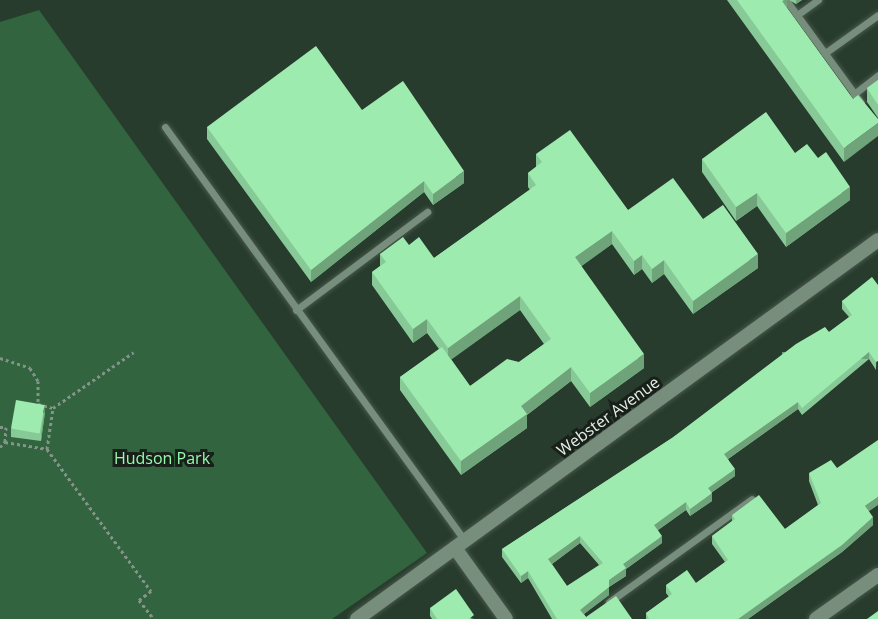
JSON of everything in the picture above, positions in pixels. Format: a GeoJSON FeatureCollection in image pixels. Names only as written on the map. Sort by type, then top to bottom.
{"type":"FeatureCollection","features":[{"type":"Feature","properties":{"kind":"street","name":"Webster Avenue"},"geometry":{"type":"LineString","coordinates":[[357,619],[878,240]]}},
{"type":"Feature","properties":{"kind":"street"},"geometry":{"type":"LineString","coordinates":[[460,544],[506,619]]}},
{"type":"Feature","properties":{"kind":"street"},"geometry":{"type":"LineString","coordinates":[[816,619],[878,575]]}},
{"type":"Feature","properties":{"kind":"lane"},"geometry":{"type":"LineString","coordinates":[[786,0],[866,110]]}},
{"type":"Feature","properties":{"kind":"lane"},"geometry":{"type":"LineString","coordinates":[[797,15],[818,0]]}},
{"type":"Feature","properties":{"kind":"lane"},"geometry":{"type":"LineString","coordinates":[[825,53],[878,15]]}},
{"type":"Feature","properties":{"kind":"lane"},"geometry":{"type":"LineString","coordinates":[[854,94],[878,75]]}},
{"type":"Feature","properties":{"kind":"lane"},"geometry":{"type":"LineString","coordinates":[[165,127],[296,309],[460,544]]}},
{"type":"Feature","properties":{"kind":"lane"},"geometry":{"type":"LineString","coordinates":[[296,309],[427,212]]}},
{"type":"Feature","properties":{"kind":"lane"},"geometry":{"type":"LineString","coordinates":[[604,606],[752,499]]}},
{"type":"Feature","properties":{"kind":"path"},"geometry":{"type":"LineString","coordinates":[[47,449],[53,408],[134,352]]}},
{"type":"Feature","properties":{"kind":"path"},"geometry":{"type":"LineString","coordinates":[[0,358],[30,368],[38,381],[38,404],[53,408]]}},
{"type":"Feature","properties":{"kind":"path"},"geometry":{"type":"LineString","coordinates":[[0,427],[6,428],[5,442],[0,447]]}},
{"type":"Feature","properties":{"kind":"path"},"geometry":{"type":"LineString","coordinates":[[5,442],[47,449],[151,591],[139,600],[154,619]]}},
{"type":"Feature","properties":{"kind":"green space","name":"Hudson Park"},"geometry":{"type":"Polygon","coordinates":[[[39,10],[427,553],[332,619],[0,619],[0,22],[39,10]]]}},
{"type":"Feature","properties":{"kind":"building"},"geometry":{"type":"Polygon","coordinates":[[[737,0],[784,0],[782,1],[853,99],[858,95],[878,119],[878,123],[844,148],[737,0]]]}},
{"type":"Feature","properties":{"kind":"building"},"geometry":{"type":"Polygon","coordinates":[[[316,46],[362,110],[403,81],[464,171],[433,194],[424,181],[311,270],[207,127],[316,46]]]}},
{"type":"Feature","properties":{"kind":"building"},"geometry":{"type":"Polygon","coordinates":[[[878,80],[878,105],[867,88],[878,80]]]}},
{"type":"Feature","properties":{"kind":"building"},"geometry":{"type":"Polygon","coordinates":[[[766,112],[795,153],[807,144],[818,158],[826,152],[850,187],[786,233],[757,193],[736,207],[702,159],[766,112]]]}},
{"type":"Feature","properties":{"kind":"building"},"geometry":{"type":"Polygon","coordinates":[[[570,130],[628,210],[673,178],[703,219],[723,205],[758,254],[693,301],[664,260],[652,269],[642,255],[634,261],[612,231],[575,257],[644,354],[590,393],[571,367],[521,406],[527,414],[461,461],[400,377],[442,347],[470,386],[507,359],[519,362],[551,339],[520,296],[448,348],[427,319],[413,329],[372,272],[386,262],[380,254],[403,237],[409,245],[419,237],[434,258],[536,185],[528,173],[542,162],[536,154],[570,130]]]}},
{"type":"Feature","properties":{"kind":"building"},"geometry":{"type":"Polygon","coordinates":[[[872,277],[878,285],[878,361],[876,362],[869,352],[802,408],[798,402],[724,454],[735,469],[708,488],[712,493],[690,509],[686,502],[654,525],[662,536],[623,564],[626,568],[609,580],[609,587],[580,610],[586,617],[616,596],[632,619],[557,619],[528,571],[521,576],[502,549],[672,438],[796,344],[825,327],[829,332],[852,315],[842,301],[872,277]],[[580,536],[548,559],[567,586],[603,563],[580,536]]]}},
{"type":"Feature","properties":{"kind":"building"},"geometry":{"type":"Polygon","coordinates":[[[16,400],[45,405],[40,434],[11,429],[16,400]]]}},
{"type":"Feature","properties":{"kind":"building"},"geometry":{"type":"Polygon","coordinates":[[[878,440],[878,497],[865,506],[873,517],[842,545],[738,619],[649,619],[646,613],[672,594],[666,585],[687,570],[696,583],[728,560],[712,536],[735,519],[732,515],[759,495],[785,529],[821,503],[809,473],[831,460],[837,468],[878,440]]]}},
{"type":"Feature","properties":{"kind":"building"},"geometry":{"type":"Polygon","coordinates":[[[456,589],[474,615],[469,619],[437,619],[430,608],[456,589]]]}},
{"type":"Feature","properties":{"kind":"building"},"geometry":{"type":"Polygon","coordinates":[[[878,611],[878,619],[867,619],[878,611]]]}}]}
